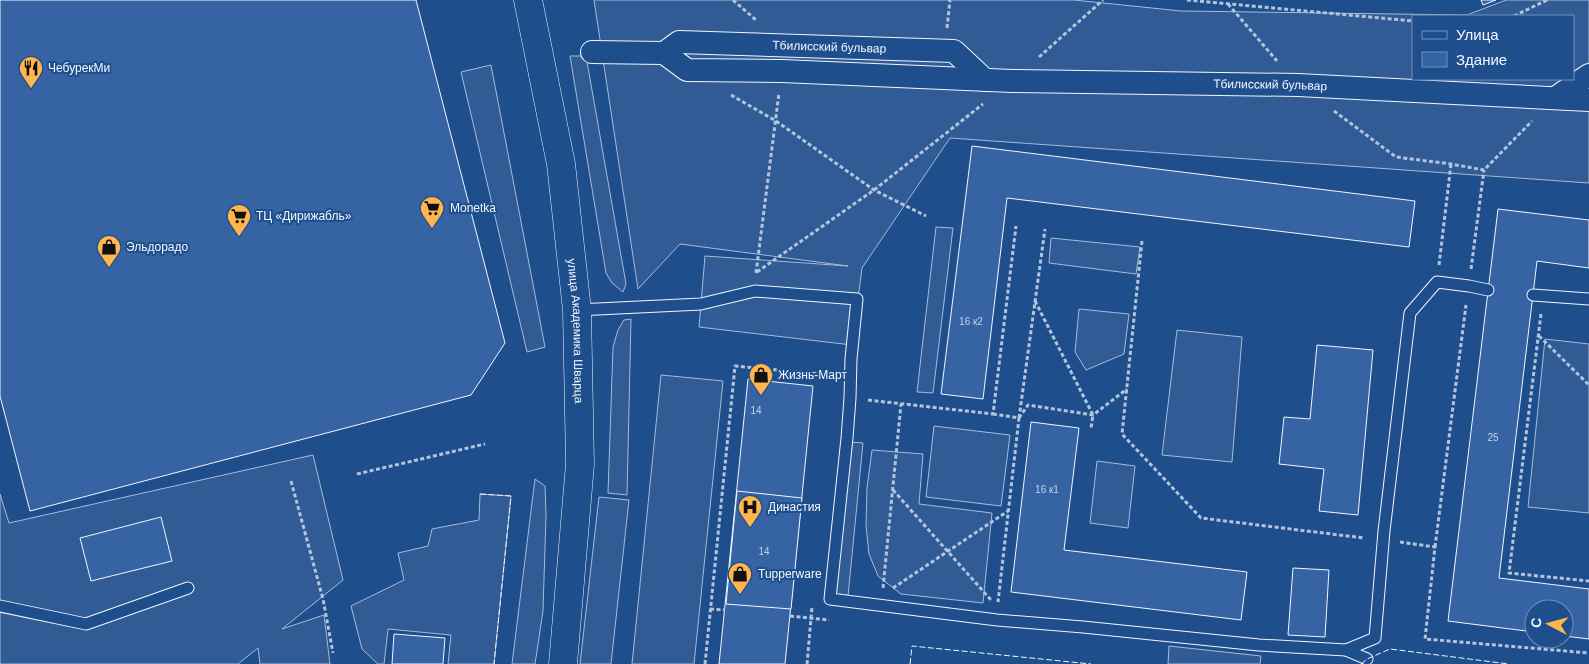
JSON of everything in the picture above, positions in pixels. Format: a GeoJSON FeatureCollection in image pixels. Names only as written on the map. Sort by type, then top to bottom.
{"type":"FeatureCollection","features":[{"type":"Feature","properties":{"kind":"street","name":"улица Академика Шварца"},"geometry":{"type":"LineString","coordinates":[[528,0],[560,164],[578,310],[580,464],[563,664]]}},
{"type":"Feature","properties":{"kind":"street","name":"Тбилисский бульвар"},"geometry":{"type":"LineString","coordinates":[[592,52],[664,52],[680,42],[954,51],[985,80]]}},
{"type":"Feature","properties":{"kind":"street","name":"Тбилисский бульвар"},"geometry":{"type":"LineString","coordinates":[[664,52],[687,70],[782,71],[1012,81],[1298,86],[1589,100]]}},
{"type":"Feature","properties":{"kind":"street"},"geometry":{"type":"LineString","coordinates":[[1555,98],[1589,75]]}},
{"type":"Feature","properties":{"kind":"lane"},"geometry":{"type":"LineString","coordinates":[[1346,650],[1374,638],[1410,313],[1437,282],[1488,290]]}},
{"type":"Feature","properties":{"kind":"lane"},"geometry":{"type":"LineString","coordinates":[[578,310],[700,304],[755,291],[857,298],[851,359],[850,398],[830,599],[997,620],[1258,645],[1346,650],[1367,659]]}},
{"type":"Feature","properties":{"kind":"lane"},"geometry":{"type":"LineString","coordinates":[[1539,296],[1589,298]]}},
{"type":"Feature","properties":{"kind":"lane"},"geometry":{"type":"LineString","coordinates":[[0,606],[86,624],[188,588]]}},
{"type":"Feature","properties":{"kind":"path"},"geometry":{"type":"LineString","coordinates":[[733,0],[784,45]]}},
{"type":"Feature","properties":{"kind":"path"},"geometry":{"type":"LineString","coordinates":[[756,272],[874,190],[1012,81],[1103,0]]}},
{"type":"Feature","properties":{"kind":"path"},"geometry":{"type":"LineString","coordinates":[[1187,0],[1412,21]]}},
{"type":"Feature","properties":{"kind":"path"},"geometry":{"type":"LineString","coordinates":[[1516,15],[1548,0]]}},
{"type":"Feature","properties":{"kind":"path"},"geometry":{"type":"LineString","coordinates":[[755,291],[782,71]]}},
{"type":"Feature","properties":{"kind":"path"},"geometry":{"type":"LineString","coordinates":[[728,93],[776,121],[874,190],[926,216]]}},
{"type":"Feature","properties":{"kind":"path"},"geometry":{"type":"LineString","coordinates":[[1437,282],[1451,164]]}},
{"type":"Feature","properties":{"kind":"path"},"geometry":{"type":"LineString","coordinates":[[1484,170],[1435,547],[1425,639],[1589,653]]}},
{"type":"Feature","properties":{"kind":"path"},"geometry":{"type":"LineString","coordinates":[[993,414],[1016,226]]}},
{"type":"Feature","properties":{"kind":"path"},"geometry":{"type":"LineString","coordinates":[[893,490],[998,608],[1019,418],[1045,229]]}},
{"type":"Feature","properties":{"kind":"path"},"geometry":{"type":"LineString","coordinates":[[1142,241],[1122,434],[1202,518],[1435,547]]}},
{"type":"Feature","properties":{"kind":"path"},"geometry":{"type":"LineString","coordinates":[[1539,296],[1539,336],[1509,573],[1589,581]]}},
{"type":"Feature","properties":{"kind":"path"},"geometry":{"type":"LineString","coordinates":[[1035,300],[1093,415],[1091,428]]}},
{"type":"Feature","properties":{"kind":"path"},"geometry":{"type":"LineString","coordinates":[[1539,336],[1589,385]]}},
{"type":"Feature","properties":{"kind":"path"},"geometry":{"type":"LineString","coordinates":[[705,664],[735,366],[832,375]]}},
{"type":"Feature","properties":{"kind":"path"},"geometry":{"type":"LineString","coordinates":[[1019,418],[1028,405],[1093,415],[1127,389]]}},
{"type":"Feature","properties":{"kind":"path"},"geometry":{"type":"LineString","coordinates":[[850,398],[1019,418]]}},
{"type":"Feature","properties":{"kind":"path"},"geometry":{"type":"LineString","coordinates":[[883,595],[902,404]]}},
{"type":"Feature","properties":{"kind":"path"},"geometry":{"type":"LineString","coordinates":[[357,474],[485,444]]}},
{"type":"Feature","properties":{"kind":"path"},"geometry":{"type":"LineString","coordinates":[[291,482],[323,599],[333,653]]}},
{"type":"Feature","properties":{"kind":"path"},"geometry":{"type":"LineString","coordinates":[[891,589],[1009,510]]}},
{"type":"Feature","properties":{"kind":"path"},"geometry":{"type":"LineString","coordinates":[[710,609],[725,610]]}},
{"type":"Feature","properties":{"kind":"shaded area"},"geometry":{"type":"Polygon","coordinates":[[[594,0],[1074,0],[1181,11],[1467,15],[1506,0],[1589,0],[1589,183],[950,138],[862,268],[852,345],[699,327],[705,256],[848,266],[680,244],[638,289],[594,0]]]}},
{"type":"Feature","properties":{"kind":"shaded area"},"geometry":{"type":"Polygon","coordinates":[[[570,56],[586,56],[626,284],[623,292],[612,283],[606,273],[570,56]]]}},
{"type":"Feature","properties":{"kind":"shaded area"},"geometry":{"type":"Polygon","coordinates":[[[491,65],[545,347],[527,352],[461,72],[491,65]]]}},
{"type":"Feature","properties":{"kind":"shaded area"},"geometry":{"type":"Polygon","coordinates":[[[936,227],[953,228],[933,393],[917,392],[936,227]]]}},
{"type":"Feature","properties":{"kind":"shaded area"},"geometry":{"type":"Polygon","coordinates":[[[1051,238],[1140,247],[1136,274],[1049,263],[1051,238]]]}},
{"type":"Feature","properties":{"kind":"shaded area"},"geometry":{"type":"Polygon","coordinates":[[[1079,309],[1129,314],[1124,354],[1086,370],[1075,352],[1079,309]]]}},
{"type":"Feature","properties":{"kind":"shaded area"},"geometry":{"type":"Polygon","coordinates":[[[631,319],[627,495],[608,493],[613,347],[618,330],[624,320],[631,319]]]}},
{"type":"Feature","properties":{"kind":"shaded area"},"geometry":{"type":"Polygon","coordinates":[[[1177,330],[1242,337],[1232,462],[1162,455],[1177,330]]]}},
{"type":"Feature","properties":{"kind":"shaded area"},"geometry":{"type":"Polygon","coordinates":[[[1545,339],[1589,344],[1589,513],[1528,507],[1545,339]]]}},
{"type":"Feature","properties":{"kind":"shaded area"},"geometry":{"type":"Polygon","coordinates":[[[661,375],[723,381],[694,664],[632,664],[661,375]]]}},
{"type":"Feature","properties":{"kind":"shaded area"},"geometry":{"type":"Polygon","coordinates":[[[934,426],[1010,435],[1001,506],[926,497],[934,426]]]}},
{"type":"Feature","properties":{"kind":"shaded area"},"geometry":{"type":"Polygon","coordinates":[[[850,442],[863,443],[848,596],[835,594],[850,442]]]}},
{"type":"Feature","properties":{"kind":"shaded area"},"geometry":{"type":"Polygon","coordinates":[[[872,450],[923,454],[919,504],[992,513],[983,603],[901,594],[878,576],[869,554],[866,525],[867,488],[872,450]]]}},
{"type":"Feature","properties":{"kind":"shaded area"},"geometry":{"type":"Polygon","coordinates":[[[313,455],[343,580],[282,629],[324,615],[330,664],[260,664],[258,648],[238,664],[0,664],[0,494],[9,523],[313,455]]]}},
{"type":"Feature","properties":{"kind":"shaded area"},"geometry":{"type":"Polygon","coordinates":[[[1097,461],[1135,466],[1128,528],[1090,523],[1097,461]]]}},
{"type":"Feature","properties":{"kind":"shaded area"},"geometry":{"type":"Polygon","coordinates":[[[535,479],[545,486],[543,611],[535,664],[512,664],[535,479]]]}},
{"type":"Feature","properties":{"kind":"shaded area"},"geometry":{"type":"Polygon","coordinates":[[[480,494],[511,496],[494,664],[448,664],[451,635],[388,629],[384,664],[378,664],[362,649],[351,606],[404,580],[398,553],[428,546],[432,529],[479,520],[480,494]]]}},
{"type":"Feature","properties":{"kind":"shaded area"},"geometry":{"type":"Polygon","coordinates":[[[599,497],[629,500],[611,664],[580,664],[599,497]]]}},
{"type":"Feature","properties":{"kind":"shaded area"},"geometry":{"type":"Polygon","coordinates":[[[1169,646],[1261,656],[1260,664],[1168,664],[1169,646]]]}},
{"type":"Feature","properties":{"kind":"building","name":"ТЦ «Дирижабль»"},"geometry":{"type":"Polygon","coordinates":[[[0,0],[416,0],[505,343],[471,395],[30,511],[0,396],[0,0]]]}},
{"type":"Feature","properties":{"kind":"building"},"geometry":{"type":"Polygon","coordinates":[[[1481,0],[1496,0],[1483,5],[1481,0]]]}},
{"type":"Feature","properties":{"kind":"building"},"geometry":{"type":"Polygon","coordinates":[[[972,146],[1415,201],[1409,247],[1007,198],[983,399],[941,394],[972,146]]]}},
{"type":"Feature","properties":{"kind":"building"},"geometry":{"type":"Polygon","coordinates":[[[1498,209],[1589,220],[1589,268],[1537,261],[1499,578],[1589,589],[1589,639],[1574,637],[1574,599],[1524,599],[1524,631],[1448,621],[1498,209]]]}},
{"type":"Feature","properties":{"kind":"building"},"geometry":{"type":"Polygon","coordinates":[[[1317,345],[1373,350],[1358,515],[1319,511],[1324,469],[1279,464],[1284,417],[1310,419],[1317,345]]]}},
{"type":"Feature","properties":{"kind":"building"},"geometry":{"type":"Polygon","coordinates":[[[748,379],[813,386],[785,664],[719,664],[748,379]]]}},
{"type":"Feature","properties":{"kind":"building"},"geometry":{"type":"Polygon","coordinates":[[[1031,422],[1079,428],[1064,550],[1247,572],[1241,620],[1011,592],[1031,422]]]}},
{"type":"Feature","properties":{"kind":"building"},"geometry":{"type":"Polygon","coordinates":[[[737,491],[802,498],[791,609],[726,604],[737,491]]]}},
{"type":"Feature","properties":{"kind":"building"},"geometry":{"type":"Polygon","coordinates":[[[161,517],[172,561],[91,581],[80,538],[161,517]]]}},
{"type":"Feature","properties":{"kind":"building"},"geometry":{"type":"Polygon","coordinates":[[[1293,568],[1329,570],[1325,637],[1288,635],[1293,568]]]}},
{"type":"Feature","properties":{"kind":"building"},"geometry":{"type":"Polygon","coordinates":[[[394,634],[445,638],[443,664],[392,664],[394,634]]]}},
{"type":"Feature","properties":{"kind":"fence"},"geometry":{"type":"LineString","coordinates":[[480,494],[511,496],[494,664]]}},
{"type":"Feature","properties":{"kind":"fence"},"geometry":{"type":"LineString","coordinates":[[910,664],[912,646],[1091,664]]}},
{"type":"Feature","properties":{"kind":"fence"},"geometry":{"type":"LineString","coordinates":[[1361,664],[1367,659],[1390,649],[1509,664]]}},
{"type":"Feature","properties":{"kind":"place","name":"ЧебурекМи"},"geometry":{"type":"Point","coordinates":[31,89]}},
{"type":"Feature","properties":{"kind":"place","name":"Monetka"},"geometry":{"type":"Point","coordinates":[432,229]}},
{"type":"Feature","properties":{"kind":"place","name":"ТЦ «Дирижабль»"},"geometry":{"type":"Point","coordinates":[239,237]}},
{"type":"Feature","properties":{"kind":"place","name":"Эльдорадо"},"geometry":{"type":"Point","coordinates":[109,268]}},
{"type":"Feature","properties":{"kind":"place","name":"Жизнь-Март"},"geometry":{"type":"Point","coordinates":[761,396]}},
{"type":"Feature","properties":{"kind":"place","name":"Династия"},"geometry":{"type":"Point","coordinates":[750,528]}},
{"type":"Feature","properties":{"kind":"place","name":"Tupperware"},"geometry":{"type":"Point","coordinates":[740,595]}}]}
